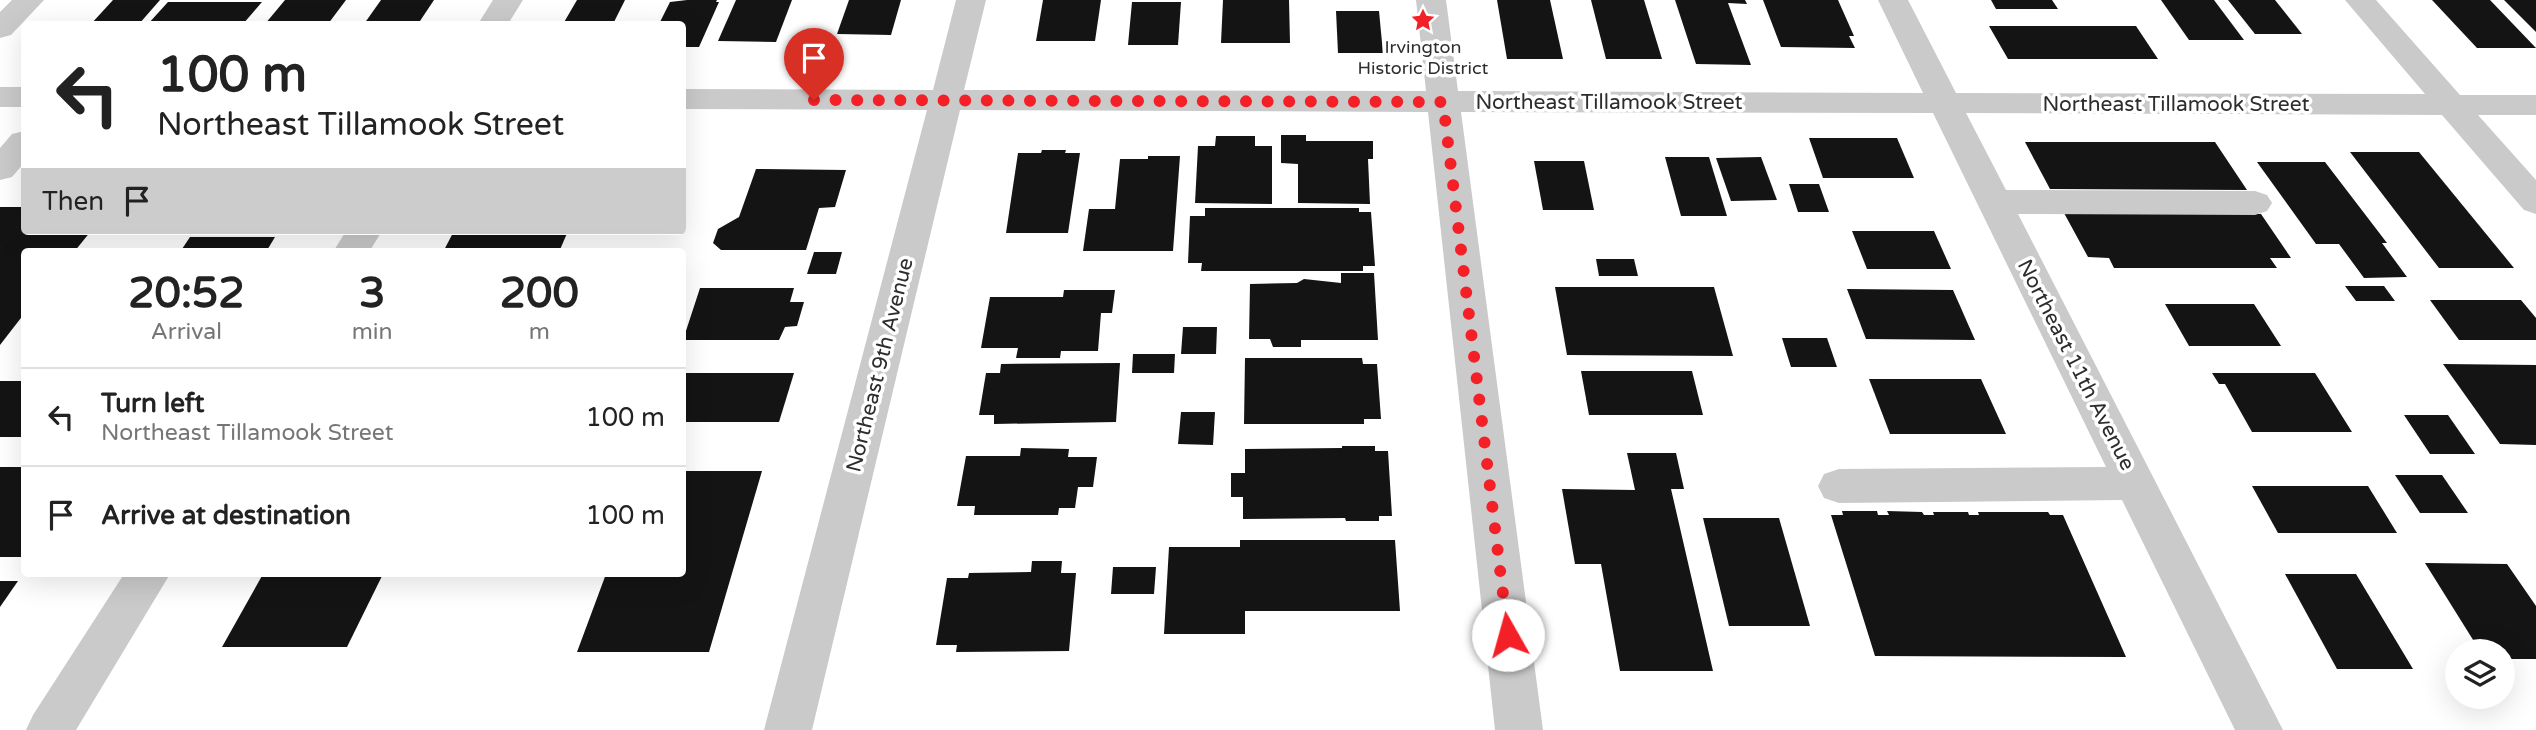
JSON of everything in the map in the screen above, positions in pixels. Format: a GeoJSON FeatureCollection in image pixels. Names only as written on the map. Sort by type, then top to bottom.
{"type":"FeatureCollection","features":[{"type":"Feature","properties":{"kind":"street"},"geometry":{"type":"LineString","coordinates":[[0,29],[29,0]]}},
{"type":"Feature","properties":{"kind":"street"},"geometry":{"type":"LineString","coordinates":[[495,21],[508,0]]}},
{"type":"Feature","properties":{"kind":"street","name":"Northeast 9th Avenue"},"geometry":{"type":"LineString","coordinates":[[789,730],[971,0]]}},
{"type":"Feature","properties":{"kind":"street"},"geometry":{"type":"LineString","coordinates":[[1431,0],[1519,730]]}},
{"type":"Feature","properties":{"kind":"street","name":"Northeast 11th Avenue"},"geometry":{"type":"LineString","coordinates":[[1893,0],[2259,730]]}},
{"type":"Feature","properties":{"kind":"street"},"geometry":{"type":"LineString","coordinates":[[2360,0],[2536,202]]}},
{"type":"Feature","properties":{"kind":"street"},"geometry":{"type":"LineString","coordinates":[[0,97],[21,97]]}},
{"type":"Feature","properties":{"kind":"street","name":"Northeast Tillamook Street"},"geometry":{"type":"LineString","coordinates":[[686,99],[2536,105]]}},
{"type":"Feature","properties":{"kind":"street"},"geometry":{"type":"LineString","coordinates":[[0,169],[21,145]]}},
{"type":"Feature","properties":{"kind":"street"},"geometry":{"type":"LineString","coordinates":[[1995,202],[2255,203]]}},
{"type":"Feature","properties":{"kind":"street"},"geometry":{"type":"LineString","coordinates":[[1839,486],[2135,483]]}},
{"type":"Feature","properties":{"kind":"street"},"geometry":{"type":"LineString","coordinates":[[50,730],[146,577]]}},
{"type":"Feature","properties":{"kind":"building"},"geometry":{"type":"Polygon","coordinates":[[[113,0],[160,0],[142,21],[94,21],[113,0]]]}},
{"type":"Feature","properties":{"kind":"building"},"geometry":{"type":"Polygon","coordinates":[[[285,0],[346,0],[330,21],[268,21],[285,0]]]}},
{"type":"Feature","properties":{"kind":"building"},"geometry":{"type":"Polygon","coordinates":[[[381,0],[434,0],[420,21],[366,21],[381,0]]]}},
{"type":"Feature","properties":{"kind":"building"},"geometry":{"type":"Polygon","coordinates":[[[577,0],[625,0],[614,21],[565,21],[577,0]]]}},
{"type":"Feature","properties":{"kind":"building"},"geometry":{"type":"Polygon","coordinates":[[[736,0],[792,0],[776,42],[718,41],[736,0]]]}},
{"type":"Feature","properties":{"kind":"building"},"geometry":{"type":"Polygon","coordinates":[[[849,0],[901,0],[891,35],[837,34],[849,0]]]}},
{"type":"Feature","properties":{"kind":"building"},"geometry":{"type":"Polygon","coordinates":[[[1043,0],[1101,0],[1095,41],[1036,41],[1043,0]]]}},
{"type":"Feature","properties":{"kind":"building"},"geometry":{"type":"Polygon","coordinates":[[[1223,0],[1289,0],[1290,43],[1221,43],[1223,0]]]}},
{"type":"Feature","properties":{"kind":"building"},"geometry":{"type":"Polygon","coordinates":[[[1497,0],[1550,0],[1563,59],[1507,59],[1497,0]]]}},
{"type":"Feature","properties":{"kind":"building"},"geometry":{"type":"Polygon","coordinates":[[[1591,0],[1644,0],[1662,59],[1606,59],[1591,0]]]}},
{"type":"Feature","properties":{"kind":"building"},"geometry":{"type":"Polygon","coordinates":[[[1675,0],[1745,0],[1747,4],[1728,3],[1751,65],[1696,64],[1675,0]]]}},
{"type":"Feature","properties":{"kind":"building"},"geometry":{"type":"Polygon","coordinates":[[[1763,0],[1838,0],[1854,36],[1849,36],[1855,48],[1781,47],[1763,0]]]}},
{"type":"Feature","properties":{"kind":"building"},"geometry":{"type":"Polygon","coordinates":[[[1991,0],[2052,0],[2058,9],[1996,9],[1991,0]]]}},
{"type":"Feature","properties":{"kind":"building"},"geometry":{"type":"Polygon","coordinates":[[[2161,0],[2214,0],[2244,40],[2189,40],[2161,0]]]}},
{"type":"Feature","properties":{"kind":"building"},"geometry":{"type":"Polygon","coordinates":[[[2228,0],[2275,0],[2302,34],[2255,34],[2228,0]]]}},
{"type":"Feature","properties":{"kind":"building"},"geometry":{"type":"Polygon","coordinates":[[[2432,0],[2490,0],[2536,48],[2477,48],[2432,0]]]}},
{"type":"Feature","properties":{"kind":"building"},"geometry":{"type":"Polygon","coordinates":[[[2504,0],[2536,0],[2536,32],[2504,0]]]}},
{"type":"Feature","properties":{"kind":"building"},"geometry":{"type":"Polygon","coordinates":[[[168,2],[262,2],[246,21],[151,21],[168,2]]]}},
{"type":"Feature","properties":{"kind":"building"},"geometry":{"type":"Polygon","coordinates":[[[670,2],[719,2],[699,47],[686,47],[686,21],[660,21],[670,2]]]}},
{"type":"Feature","properties":{"kind":"building"},"geometry":{"type":"Polygon","coordinates":[[[1132,2],[1181,2],[1178,45],[1128,45],[1132,2]]]}},
{"type":"Feature","properties":{"kind":"building"},"geometry":{"type":"Polygon","coordinates":[[[1336,11],[1379,11],[1383,53],[1338,53],[1336,11]]]}},
{"type":"Feature","properties":{"kind":"building"},"geometry":{"type":"Polygon","coordinates":[[[1989,26],[2136,26],[2158,59],[2008,59],[1989,26]]]}},
{"type":"Feature","properties":{"kind":"building"},"geometry":{"type":"Polygon","coordinates":[[[1281,135],[1306,135],[1306,141],[1373,141],[1373,159],[1368,159],[1370,204],[1298,203],[1298,164],[1281,163],[1281,135]]]}},
{"type":"Feature","properties":{"kind":"building"},"geometry":{"type":"Polygon","coordinates":[[[1216,136],[1255,136],[1255,146],[1272,146],[1272,204],[1195,203],[1198,146],[1215,146],[1216,136]]]}},
{"type":"Feature","properties":{"kind":"building"},"geometry":{"type":"Polygon","coordinates":[[[1809,138],[1897,138],[1914,178],[1823,178],[1809,138]]]}},
{"type":"Feature","properties":{"kind":"building"},"geometry":{"type":"Polygon","coordinates":[[[2025,142],[2215,142],[2247,190],[2050,189],[2025,142]]]}},
{"type":"Feature","properties":{"kind":"building"},"geometry":{"type":"Polygon","coordinates":[[[1042,150],[1080,153],[1068,233],[1006,233],[1018,153],[1041,153],[1042,150]]]}},
{"type":"Feature","properties":{"kind":"building"},"geometry":{"type":"Polygon","coordinates":[[[2350,152],[2419,152],[2514,268],[2439,268],[2350,152]]]}},
{"type":"Feature","properties":{"kind":"building"},"geometry":{"type":"Polygon","coordinates":[[[1148,156],[1180,156],[1173,251],[1083,251],[1089,209],[1115,209],[1120,159],[1148,159],[1148,156]]]}},
{"type":"Feature","properties":{"kind":"building"},"geometry":{"type":"Polygon","coordinates":[[[1665,157],[1709,157],[1727,216],[1681,216],[1665,157]]]}},
{"type":"Feature","properties":{"kind":"building"},"geometry":{"type":"Polygon","coordinates":[[[1761,157],[1777,200],[1731,201],[1716,158],[1761,157]]]}},
{"type":"Feature","properties":{"kind":"building"},"geometry":{"type":"Polygon","coordinates":[[[1534,161],[1584,161],[1594,210],[1543,210],[1534,161]]]}},
{"type":"Feature","properties":{"kind":"building"},"geometry":{"type":"Polygon","coordinates":[[[2257,162],[2325,162],[2387,243],[2382,243],[2407,277],[2364,278],[2339,244],[2316,244],[2257,162]]]}},
{"type":"Feature","properties":{"kind":"building"},"geometry":{"type":"Polygon","coordinates":[[[756,169],[846,170],[835,207],[819,208],[806,250],[721,250],[713,243],[718,229],[739,217],[756,169]]]}},
{"type":"Feature","properties":{"kind":"building"},"geometry":{"type":"Polygon","coordinates":[[[1789,184],[1819,184],[1829,212],[1798,212],[1789,184]]]}},
{"type":"Feature","properties":{"kind":"building"},"geometry":{"type":"Polygon","coordinates":[[[0,207],[21,207],[21,235],[88,235],[77,248],[21,248],[21,318],[0,345],[0,207]]]}},
{"type":"Feature","properties":{"kind":"building"},"geometry":{"type":"Polygon","coordinates":[[[1205,208],[1359,208],[1359,212],[1371,212],[1375,266],[1363,266],[1363,271],[1201,271],[1202,263],[1188,263],[1190,216],[1205,216],[1205,208]]]}},
{"type":"Feature","properties":{"kind":"building"},"geometry":{"type":"Polygon","coordinates":[[[2064,213],[2261,214],[2291,258],[2270,258],[2277,268],[2114,268],[2109,258],[2088,257],[2064,213]]]}},
{"type":"Feature","properties":{"kind":"building"},"geometry":{"type":"Polygon","coordinates":[[[1852,231],[1934,231],[1951,269],[1867,269],[1852,231]]]}},
{"type":"Feature","properties":{"kind":"building"},"geometry":{"type":"Polygon","coordinates":[[[452,235],[566,235],[561,248],[445,248],[452,235]]]}},
{"type":"Feature","properties":{"kind":"building"},"geometry":{"type":"Polygon","coordinates":[[[190,237],[275,237],[268,248],[183,248],[190,237]]]}},
{"type":"Feature","properties":{"kind":"building"},"geometry":{"type":"Polygon","coordinates":[[[814,252],[842,252],[836,274],[807,274],[814,252]]]}},
{"type":"Feature","properties":{"kind":"building"},"geometry":{"type":"Polygon","coordinates":[[[1596,259],[1634,259],[1638,276],[1599,276],[1596,259]]]}},
{"type":"Feature","properties":{"kind":"building"},"geometry":{"type":"Polygon","coordinates":[[[1341,273],[1374,273],[1378,340],[1301,340],[1301,347],[1273,347],[1270,339],[1249,339],[1250,284],[1297,283],[1304,279],[1341,283],[1341,273]]]}},
{"type":"Feature","properties":{"kind":"building"},"geometry":{"type":"Polygon","coordinates":[[[2345,286],[2384,286],[2395,301],[2356,301],[2345,286]]]}},
{"type":"Feature","properties":{"kind":"building"},"geometry":{"type":"Polygon","coordinates":[[[1555,287],[1714,287],[1733,356],[1567,355],[1555,287]]]}},
{"type":"Feature","properties":{"kind":"building"},"geometry":{"type":"Polygon","coordinates":[[[700,288],[794,288],[790,302],[804,302],[797,326],[785,327],[779,340],[686,340],[686,331],[700,288]]]}},
{"type":"Feature","properties":{"kind":"building"},"geometry":{"type":"Polygon","coordinates":[[[1847,289],[1953,290],[1975,340],[1866,339],[1847,289]]]}},
{"type":"Feature","properties":{"kind":"building"},"geometry":{"type":"Polygon","coordinates":[[[1064,290],[1115,290],[1112,313],[1101,313],[1098,351],[1061,351],[1060,358],[1016,358],[1018,348],[981,348],[990,297],[1063,297],[1064,290]]]}},
{"type":"Feature","properties":{"kind":"building"},"geometry":{"type":"Polygon","coordinates":[[[2430,300],[2521,300],[2536,318],[2536,340],[2459,340],[2430,300]]]}},
{"type":"Feature","properties":{"kind":"building"},"geometry":{"type":"Polygon","coordinates":[[[2165,304],[2254,304],[2281,346],[2189,346],[2165,304]]]}},
{"type":"Feature","properties":{"kind":"building"},"geometry":{"type":"Polygon","coordinates":[[[1183,327],[1217,327],[1216,354],[1181,354],[1183,327]]]}},
{"type":"Feature","properties":{"kind":"building"},"geometry":{"type":"Polygon","coordinates":[[[1782,338],[1827,338],[1837,367],[1791,367],[1782,338]]]}},
{"type":"Feature","properties":{"kind":"building"},"geometry":{"type":"Polygon","coordinates":[[[1133,354],[1175,354],[1174,373],[1132,373],[1133,354]]]}},
{"type":"Feature","properties":{"kind":"building"},"geometry":{"type":"Polygon","coordinates":[[[1245,358],[1362,358],[1363,364],[1377,364],[1381,419],[1364,419],[1364,424],[1244,424],[1245,358]]]}},
{"type":"Feature","properties":{"kind":"building"},"geometry":{"type":"Polygon","coordinates":[[[1120,363],[1116,422],[994,424],[994,415],[979,415],[986,373],[1000,373],[1001,364],[1120,363]]]}},
{"type":"Feature","properties":{"kind":"building"},"geometry":{"type":"Polygon","coordinates":[[[2443,364],[2536,365],[2536,445],[2500,444],[2443,364]]]}},
{"type":"Feature","properties":{"kind":"building"},"geometry":{"type":"Polygon","coordinates":[[[1581,371],[1692,371],[1703,415],[1589,415],[1581,371]]]}},
{"type":"Feature","properties":{"kind":"building"},"geometry":{"type":"Polygon","coordinates":[[[686,373],[794,373],[779,422],[686,422],[686,373]]]}},
{"type":"Feature","properties":{"kind":"building"},"geometry":{"type":"Polygon","coordinates":[[[2212,373],[2315,373],[2352,432],[2252,432],[2225,384],[2219,384],[2212,373]]]}},
{"type":"Feature","properties":{"kind":"building"},"geometry":{"type":"Polygon","coordinates":[[[1869,379],[1981,379],[2006,434],[1890,434],[1869,379]]]}},
{"type":"Feature","properties":{"kind":"building"},"geometry":{"type":"Polygon","coordinates":[[[0,381],[21,381],[21,437],[0,437],[0,381]]]}},
{"type":"Feature","properties":{"kind":"building"},"geometry":{"type":"Polygon","coordinates":[[[1181,412],[1215,412],[1213,445],[1178,444],[1181,412]]]}},
{"type":"Feature","properties":{"kind":"building"},"geometry":{"type":"Polygon","coordinates":[[[2404,415],[2448,415],[2475,454],[2430,454],[2404,415]]]}},
{"type":"Feature","properties":{"kind":"building"},"geometry":{"type":"Polygon","coordinates":[[[1375,446],[1375,451],[1388,451],[1392,516],[1379,516],[1379,521],[1346,521],[1345,518],[1243,519],[1243,497],[1231,497],[1231,473],[1245,473],[1245,449],[1375,446]]]}},
{"type":"Feature","properties":{"kind":"building"},"geometry":{"type":"Polygon","coordinates":[[[1021,448],[1069,449],[1068,457],[1097,457],[1093,487],[1078,487],[1075,508],[1059,508],[1058,515],[974,515],[975,506],[957,506],[966,456],[1020,456],[1021,448]]]}},
{"type":"Feature","properties":{"kind":"building"},"geometry":{"type":"Polygon","coordinates":[[[1627,453],[1676,453],[1684,489],[1671,489],[1713,671],[1620,671],[1601,564],[1575,564],[1562,489],[1635,490],[1627,453]]]}},
{"type":"Feature","properties":{"kind":"building"},"geometry":{"type":"Polygon","coordinates":[[[0,467],[21,467],[21,557],[0,557],[0,467]]]}},
{"type":"Feature","properties":{"kind":"building"},"geometry":{"type":"Polygon","coordinates":[[[686,471],[762,471],[709,652],[577,652],[605,577],[686,577],[686,471]]]}},
{"type":"Feature","properties":{"kind":"building"},"geometry":{"type":"Polygon","coordinates":[[[2395,475],[2442,475],[2468,513],[2420,513],[2395,475]]]}},
{"type":"Feature","properties":{"kind":"building"},"geometry":{"type":"Polygon","coordinates":[[[2252,486],[2368,486],[2397,533],[2278,533],[2252,486]]]}},
{"type":"Feature","properties":{"kind":"building"},"geometry":{"type":"Polygon","coordinates":[[[1842,511],[1877,511],[1878,515],[1889,515],[1887,511],[1922,512],[1924,515],[1934,515],[1933,512],[1968,512],[1969,515],[1979,515],[1978,512],[2048,512],[2050,515],[2063,515],[2126,657],[1875,656],[1831,515],[1843,515],[1842,511]]]}},
{"type":"Feature","properties":{"kind":"building"},"geometry":{"type":"Polygon","coordinates":[[[1703,518],[1779,518],[1810,626],[1729,626],[1703,518]]]}},
{"type":"Feature","properties":{"kind":"building"},"geometry":{"type":"Polygon","coordinates":[[[1240,540],[1395,540],[1400,611],[1245,611],[1245,634],[1164,634],[1169,547],[1240,547],[1240,540]]]}},
{"type":"Feature","properties":{"kind":"building"},"geometry":{"type":"Polygon","coordinates":[[[1032,561],[1062,561],[1061,573],[1076,573],[1069,651],[956,652],[957,645],[936,645],[947,578],[968,578],[969,573],[1031,572],[1032,561]]]}},
{"type":"Feature","properties":{"kind":"building"},"geometry":{"type":"Polygon","coordinates":[[[2425,563],[2507,564],[2536,606],[2536,659],[2515,659],[2515,639],[2472,639],[2425,563]]]}},
{"type":"Feature","properties":{"kind":"building"},"geometry":{"type":"Polygon","coordinates":[[[1113,567],[1156,567],[1154,594],[1111,594],[1113,567]]]}},
{"type":"Feature","properties":{"kind":"building"},"geometry":{"type":"Polygon","coordinates":[[[2285,574],[2356,574],[2413,669],[2337,669],[2285,574]]]}},
{"type":"Feature","properties":{"kind":"building"},"geometry":{"type":"Polygon","coordinates":[[[261,577],[382,577],[347,647],[222,647],[261,577]]]}},
{"type":"Feature","properties":{"kind":"building"},"geometry":{"type":"Polygon","coordinates":[[[0,581],[18,581],[0,607],[0,581]]]}},
{"type":"Feature","properties":{"kind":"place","name":"Irvington Historic District"},"geometry":{"type":"Point","coordinates":[1423,20]}},
{"type":"Feature","properties":{"kind":"route"},"geometry":{"type":"LineString","coordinates":[[814,100],[1443,102],[1508,635]]}}]}
